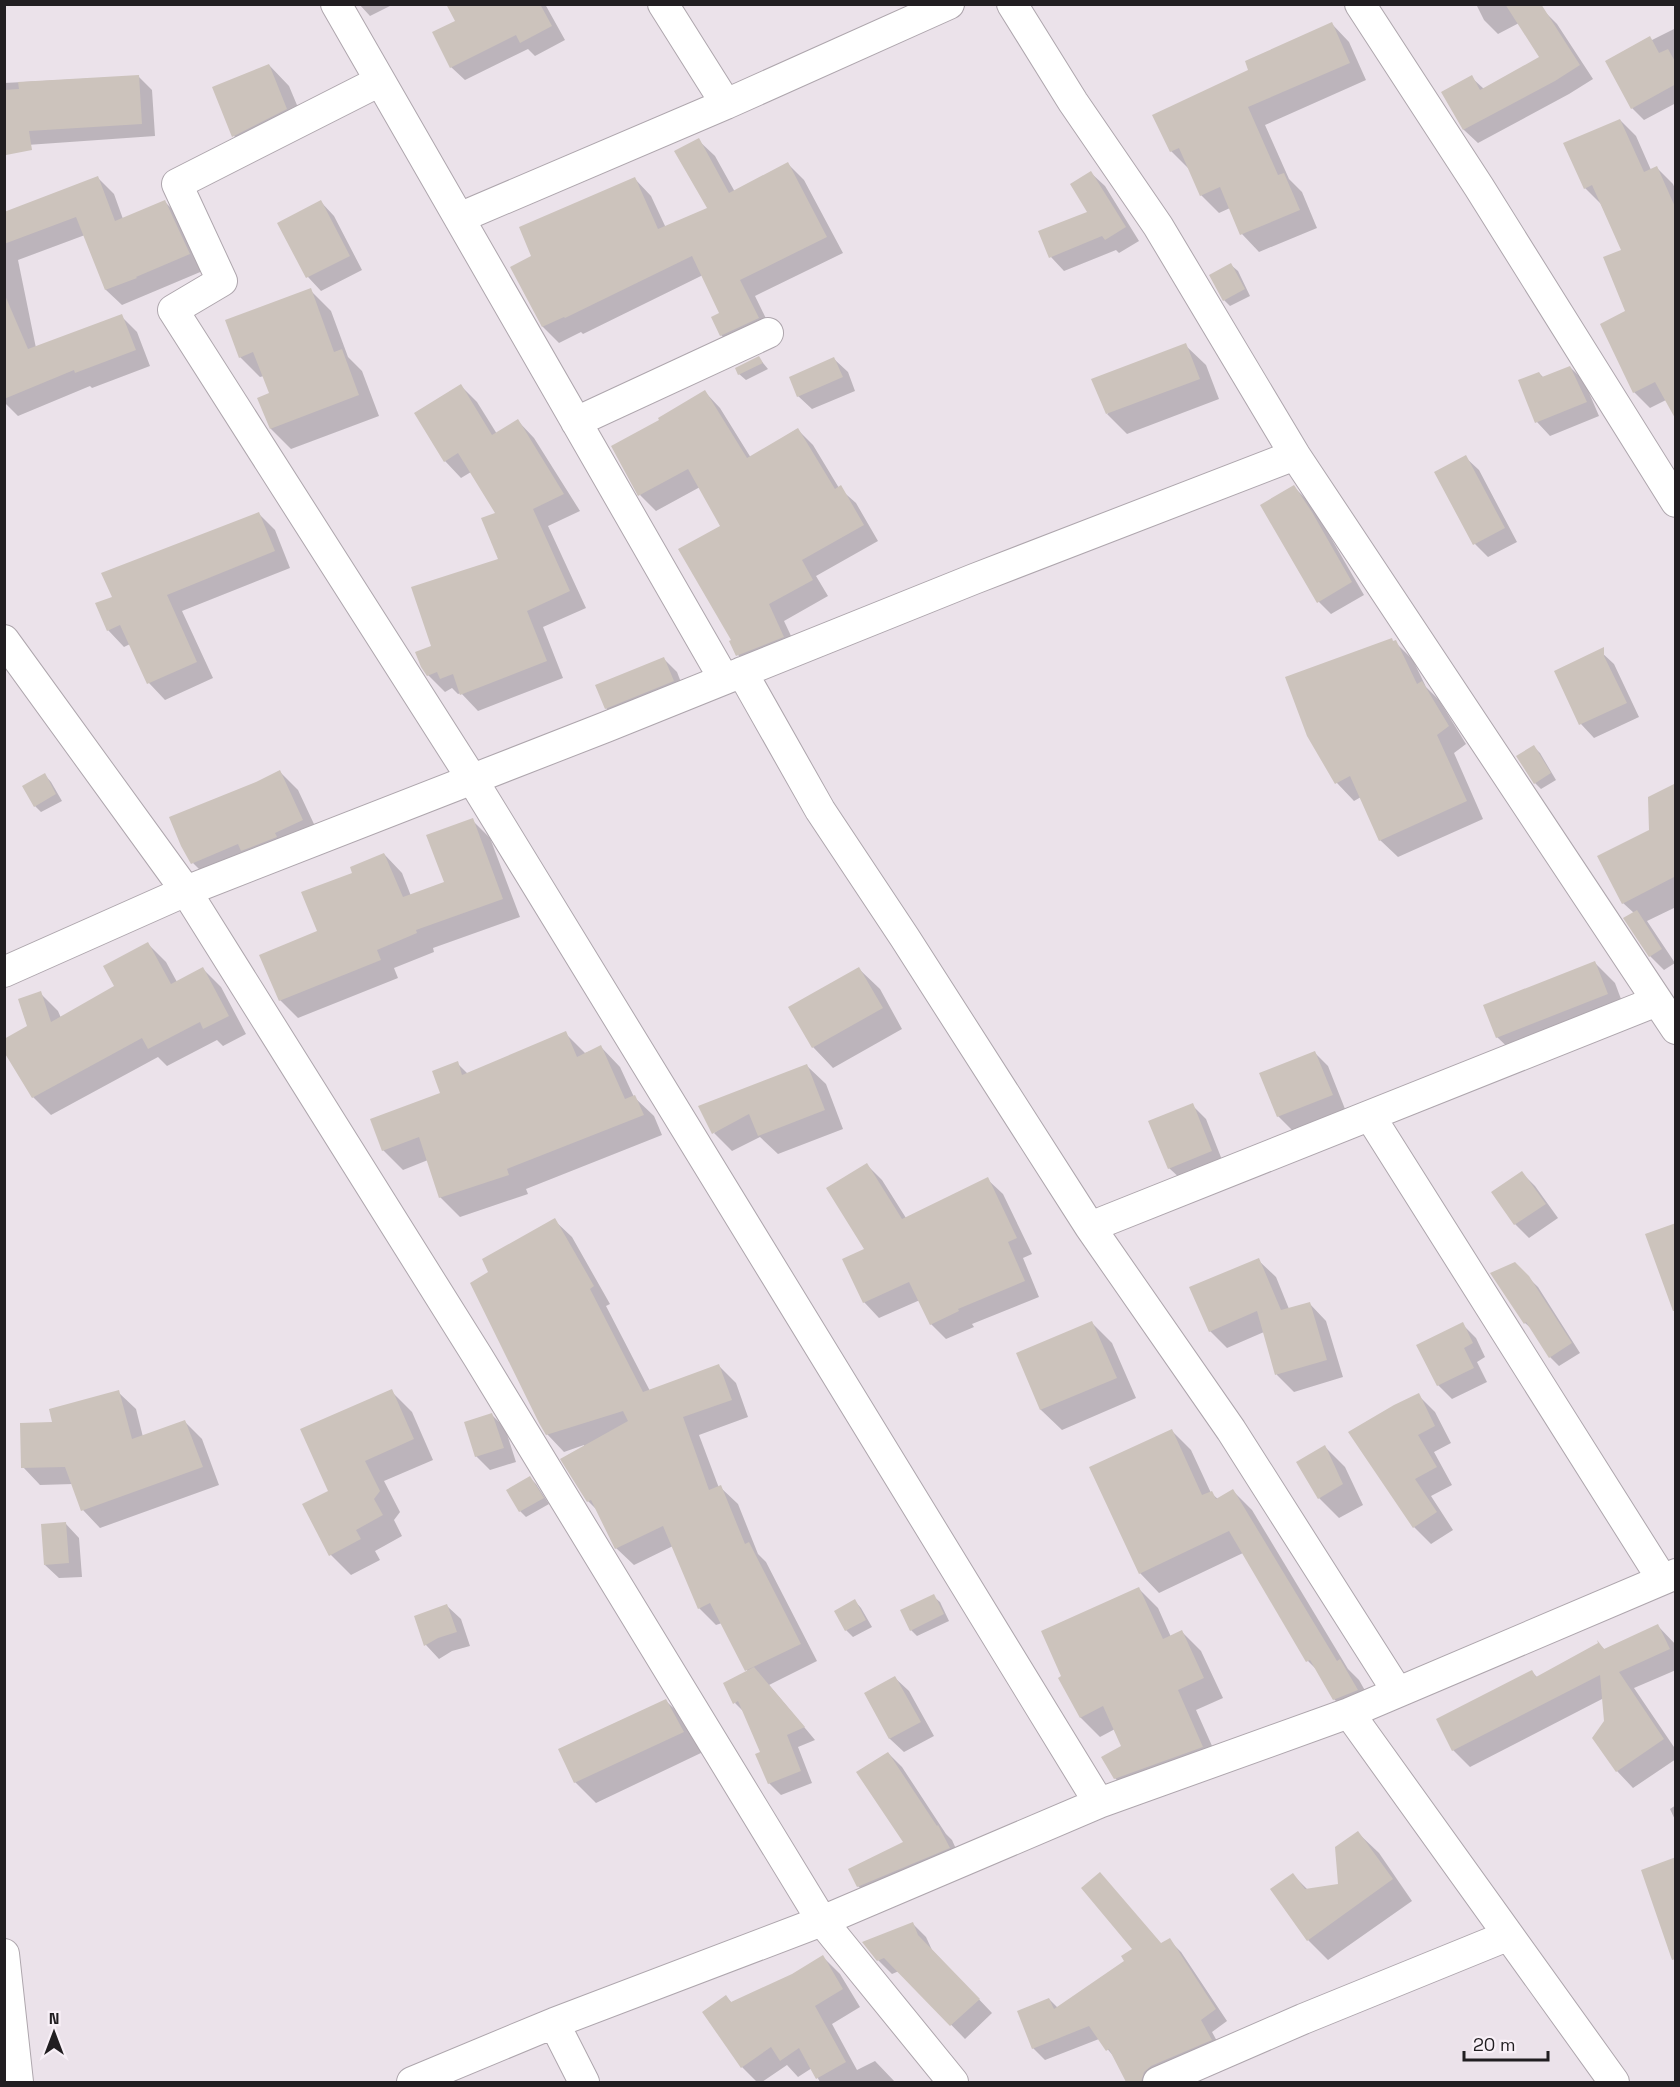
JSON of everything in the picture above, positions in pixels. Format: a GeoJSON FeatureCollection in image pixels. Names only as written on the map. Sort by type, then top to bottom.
{"type":"FeatureCollection","features":[{"type":"Feature","properties":{"kind":"street"},"geometry":{"type":"LineString","coordinates":[[336,4],[576,422],[733,676],[905,938],[1090,1227],[1232,1430],[1397,1691]]}},
{"type":"Feature","properties":{"kind":"street"},"geometry":{"type":"LineString","coordinates":[[663,4],[726,104]]}},
{"type":"Feature","properties":{"kind":"street"},"geometry":{"type":"LineString","coordinates":[[459,218],[726,104],[949,4]]}},
{"type":"Feature","properties":{"kind":"street"},"geometry":{"type":"LineString","coordinates":[[1012,4],[1073,102],[1158,226],[1295,455],[1676,1029]]}},
{"type":"Feature","properties":{"kind":"street"},"geometry":{"type":"LineString","coordinates":[[1360,4],[1479,187],[1676,502]]}},
{"type":"Feature","properties":{"kind":"street"},"geometry":{"type":"LineString","coordinates":[[380,81],[177,184],[222,280],[173,310],[472,779],[1100,1803]]}},
{"type":"Feature","properties":{"kind":"street"},"geometry":{"type":"LineString","coordinates":[[576,422],[768,333]]}},
{"type":"Feature","properties":{"kind":"street"},"geometry":{"type":"LineString","coordinates":[[4,972],[186,891],[974,579],[1295,455]]}},
{"type":"Feature","properties":{"kind":"street"},"geometry":{"type":"LineString","coordinates":[[4,640],[186,891],[478,1357],[822,1922],[953,2082]]}},
{"type":"Feature","properties":{"kind":"street"},"geometry":{"type":"LineString","coordinates":[[1090,1227],[1658,1001]]}},
{"type":"Feature","properties":{"kind":"street"},"geometry":{"type":"LineString","coordinates":[[412,2082],[554,2023],[822,1922],[1100,1803],[1349,1713],[1669,1577],[1500,1326],[1371,1116]]}},
{"type":"Feature","properties":{"kind":"street"},"geometry":{"type":"LineString","coordinates":[[1349,1713],[1614,2082]]}},
{"type":"Feature","properties":{"kind":"street"},"geometry":{"type":"LineString","coordinates":[[1158,2082],[1303,2019],[1507,1936]]}},
{"type":"Feature","properties":{"kind":"street"},"geometry":{"type":"LineString","coordinates":[[4,1954],[18,2082]]}},
{"type":"Feature","properties":{"kind":"street"},"geometry":{"type":"LineString","coordinates":[[554,2023],[584,2082]]}},
{"type":"Feature","properties":{"kind":"building"},"geometry":{"type":"Polygon","coordinates":[[[446,4],[540,4],[552,26],[520,43],[516,35],[450,68],[432,32],[455,21],[446,4]]]}},
{"type":"Feature","properties":{"kind":"building"},"geometry":{"type":"Polygon","coordinates":[[[1505,4],[1541,4],[1580,65],[1555,81],[1463,130],[1441,92],[1472,75],[1480,90],[1539,57],[1505,4]]]}},
{"type":"Feature","properties":{"kind":"building"},"geometry":{"type":"Polygon","coordinates":[[[1332,22],[1350,63],[1248,107],[1278,175],[1284,173],[1300,210],[1240,235],[1220,187],[1200,196],[1179,148],[1170,152],[1152,115],[1248,70],[1245,61],[1332,22]]]}},
{"type":"Feature","properties":{"kind":"building"},"geometry":{"type":"Polygon","coordinates":[[[1650,36],[1659,53],[1668,49],[1676,63],[1676,84],[1631,109],[1605,61],[1650,36]]]}},
{"type":"Feature","properties":{"kind":"building"},"geometry":{"type":"Polygon","coordinates":[[[269,64],[287,109],[232,137],[212,87],[269,64]]]}},
{"type":"Feature","properties":{"kind":"building"},"geometry":{"type":"Polygon","coordinates":[[[139,75],[142,124],[29,131],[32,150],[6,155],[4,90],[19,89],[18,82],[139,75]]]}},
{"type":"Feature","properties":{"kind":"building"},"geometry":{"type":"Polygon","coordinates":[[[1620,119],[1644,172],[1657,166],[1676,209],[1676,420],[1655,382],[1633,393],[1600,324],[1625,311],[1603,257],[1621,250],[1592,185],[1584,189],[1563,143],[1620,119]]]}},
{"type":"Feature","properties":{"kind":"building"},"geometry":{"type":"Polygon","coordinates":[[[699,138],[729,193],[788,162],[827,237],[740,280],[759,318],[720,336],[711,317],[719,313],[692,256],[542,327],[510,267],[531,256],[519,227],[635,177],[658,229],[707,208],[674,151],[699,138]]]}},
{"type":"Feature","properties":{"kind":"building"},"geometry":{"type":"Polygon","coordinates":[[[1091,171],[1126,227],[1105,240],[1102,236],[1049,258],[1038,231],[1087,212],[1070,184],[1091,171]]]}},
{"type":"Feature","properties":{"kind":"building"},"geometry":{"type":"Polygon","coordinates":[[[98,176],[115,221],[165,200],[190,254],[105,290],[76,217],[4,244],[4,212],[98,176]]]}},
{"type":"Feature","properties":{"kind":"building"},"geometry":{"type":"Polygon","coordinates":[[[321,200],[350,256],[306,278],[277,223],[321,200]]]}},
{"type":"Feature","properties":{"kind":"building"},"geometry":{"type":"Polygon","coordinates":[[[1231,263],[1245,289],[1223,301],[1209,275],[1231,263]]]}},
{"type":"Feature","properties":{"kind":"building"},"geometry":{"type":"Polygon","coordinates":[[[311,288],[334,352],[342,349],[359,395],[270,429],[257,398],[269,393],[253,352],[239,358],[225,320],[311,288]]]}},
{"type":"Feature","properties":{"kind":"building"},"geometry":{"type":"Polygon","coordinates":[[[4,293],[28,349],[122,314],[136,350],[75,373],[74,370],[4,399],[4,293]]]}},
{"type":"Feature","properties":{"kind":"building"},"geometry":{"type":"Polygon","coordinates":[[[1186,343],[1200,379],[1106,414],[1091,379],[1186,343]]]}},
{"type":"Feature","properties":{"kind":"building"},"geometry":{"type":"Polygon","coordinates":[[[759,356],[763,363],[738,375],[735,368],[759,356]]]}},
{"type":"Feature","properties":{"kind":"building"},"geometry":{"type":"Polygon","coordinates":[[[834,357],[843,377],[797,397],[789,377],[834,357]]]}},
{"type":"Feature","properties":{"kind":"building"},"geometry":{"type":"Polygon","coordinates":[[[1570,366],[1587,402],[1535,423],[1518,380],[1539,372],[1542,377],[1570,366]]]}},
{"type":"Feature","properties":{"kind":"building"},"geometry":{"type":"Polygon","coordinates":[[[461,384],[492,435],[518,419],[564,494],[533,509],[570,591],[527,611],[547,661],[460,695],[453,674],[440,679],[437,672],[427,676],[421,667],[415,652],[431,646],[411,587],[498,559],[481,518],[495,513],[458,453],[444,462],[414,413],[461,384]]]}},
{"type":"Feature","properties":{"kind":"building"},"geometry":{"type":"Polygon","coordinates":[[[705,390],[747,458],[798,428],[835,489],[841,485],[864,525],[802,560],[813,580],[769,604],[784,637],[736,656],[729,641],[731,640],[678,549],[720,526],[688,469],[638,496],[611,446],[659,420],[658,418],[705,390]]]}},
{"type":"Feature","properties":{"kind":"building"},"geometry":{"type":"Polygon","coordinates":[[[1466,455],[1505,528],[1473,545],[1434,472],[1466,455]]]}},
{"type":"Feature","properties":{"kind":"building"},"geometry":{"type":"Polygon","coordinates":[[[1294,485],[1352,582],[1317,603],[1260,505],[1294,485]]]}},
{"type":"Feature","properties":{"kind":"building"},"geometry":{"type":"Polygon","coordinates":[[[259,512],[275,551],[167,595],[197,662],[147,684],[120,625],[107,631],[95,603],[112,597],[101,573],[259,512]]]}},
{"type":"Feature","properties":{"kind":"building"},"geometry":{"type":"Polygon","coordinates":[[[1392,638],[1393,641],[1396,640],[1417,684],[1422,681],[1449,726],[1437,735],[1467,801],[1379,841],[1350,776],[1335,784],[1307,736],[1285,677],[1392,638]]]}},
{"type":"Feature","properties":{"kind":"building"},"geometry":{"type":"Polygon","coordinates":[[[1604,647],[1604,656],[1627,703],[1579,725],[1554,671],[1604,647]]]}},
{"type":"Feature","properties":{"kind":"building"},"geometry":{"type":"Polygon","coordinates":[[[664,657],[674,681],[605,709],[595,685],[664,657]]]}},
{"type":"Feature","properties":{"kind":"building"},"geometry":{"type":"Polygon","coordinates":[[[1534,745],[1551,773],[1534,784],[1516,756],[1534,745]]]}},
{"type":"Feature","properties":{"kind":"building"},"geometry":{"type":"Polygon","coordinates":[[[280,770],[303,820],[275,833],[277,837],[241,851],[238,844],[191,864],[169,817],[280,770]]]}},
{"type":"Feature","properties":{"kind":"building"},"geometry":{"type":"Polygon","coordinates":[[[45,773],[56,794],[34,807],[22,786],[45,773]]]}},
{"type":"Feature","properties":{"kind":"building"},"geometry":{"type":"Polygon","coordinates":[[[1676,783],[1676,876],[1622,904],[1597,856],[1649,830],[1648,797],[1676,783]]]}},
{"type":"Feature","properties":{"kind":"building"},"geometry":{"type":"Polygon","coordinates":[[[473,818],[503,899],[416,930],[417,933],[377,950],[381,960],[279,1001],[259,955],[317,931],[301,892],[352,873],[350,867],[384,853],[403,897],[444,882],[426,835],[473,818]]]}},
{"type":"Feature","properties":{"kind":"building"},"geometry":{"type":"Polygon","coordinates":[[[1637,910],[1662,949],[1649,957],[1623,918],[1637,910]]]}},
{"type":"Feature","properties":{"kind":"building"},"geometry":{"type":"Polygon","coordinates":[[[148,942],[171,984],[203,967],[229,1016],[203,1029],[200,1022],[148,1049],[142,1038],[32,1098],[4,1052],[4,1039],[27,1026],[18,999],[41,991],[51,1022],[114,986],[103,966],[148,942]]]}},
{"type":"Feature","properties":{"kind":"building"},"geometry":{"type":"Polygon","coordinates":[[[1595,961],[1608,994],[1496,1038],[1483,1005],[1595,961]]]}},
{"type":"Feature","properties":{"kind":"building"},"geometry":{"type":"Polygon","coordinates":[[[859,967],[883,1008],[812,1048],[788,1007],[859,967]]]}},
{"type":"Feature","properties":{"kind":"building"},"geometry":{"type":"Polygon","coordinates":[[[566,1031],[577,1057],[601,1045],[625,1099],[635,1095],[644,1115],[507,1169],[509,1175],[439,1198],[419,1137],[382,1151],[370,1119],[440,1093],[432,1071],[458,1061],[462,1075],[566,1031]]]}},
{"type":"Feature","properties":{"kind":"building"},"geometry":{"type":"Polygon","coordinates":[[[1315,1051],[1333,1095],[1277,1117],[1259,1073],[1315,1051]]]}},
{"type":"Feature","properties":{"kind":"building"},"geometry":{"type":"Polygon","coordinates":[[[807,1064],[825,1110],[758,1136],[749,1114],[712,1134],[698,1106],[807,1064]]]}},
{"type":"Feature","properties":{"kind":"building"},"geometry":{"type":"Polygon","coordinates":[[[1193,1103],[1212,1151],[1168,1169],[1148,1121],[1193,1103]]]}},
{"type":"Feature","properties":{"kind":"building"},"geometry":{"type":"Polygon","coordinates":[[[867,1163],[902,1219],[988,1177],[1017,1238],[1008,1242],[1025,1281],[958,1309],[959,1311],[930,1325],[909,1282],[863,1303],[842,1259],[864,1249],[826,1188],[867,1163]]]}},
{"type":"Feature","properties":{"kind":"building"},"geometry":{"type":"Polygon","coordinates":[[[1522,1171],[1546,1204],[1514,1225],[1491,1192],[1522,1171]]]}},
{"type":"Feature","properties":{"kind":"building"},"geometry":{"type":"Polygon","coordinates":[[[555,1218],[594,1286],[590,1289],[643,1392],[719,1364],[732,1400],[683,1417],[709,1490],[721,1485],[745,1544],[749,1542],[801,1644],[745,1671],[710,1603],[698,1609],[663,1526],[615,1549],[591,1500],[587,1502],[560,1459],[628,1421],[623,1411],[546,1435],[539,1423],[470,1283],[488,1272],[482,1259],[555,1218]]]}},
{"type":"Feature","properties":{"kind":"building"},"geometry":{"type":"Polygon","coordinates":[[[1676,1223],[1676,1311],[1673,1311],[1645,1234],[1676,1223]]]}},
{"type":"Feature","properties":{"kind":"building"},"geometry":{"type":"Polygon","coordinates":[[[1259,1258],[1281,1310],[1310,1302],[1327,1360],[1275,1375],[1257,1311],[1209,1332],[1189,1287],[1259,1258]]]}},
{"type":"Feature","properties":{"kind":"building"},"geometry":{"type":"Polygon","coordinates":[[[1515,1262],[1529,1276],[1572,1343],[1549,1358],[1490,1273],[1515,1262]]]}},
{"type":"Feature","properties":{"kind":"building"},"geometry":{"type":"Polygon","coordinates":[[[1092,1321],[1117,1378],[1040,1410],[1016,1353],[1092,1321]]]}},
{"type":"Feature","properties":{"kind":"building"},"geometry":{"type":"Polygon","coordinates":[[[1463,1322],[1473,1343],[1464,1348],[1474,1368],[1437,1386],[1416,1345],[1463,1322]]]}},
{"type":"Feature","properties":{"kind":"building"},"geometry":{"type":"Polygon","coordinates":[[[392,1389],[414,1439],[365,1461],[380,1491],[374,1499],[383,1515],[356,1530],[361,1539],[329,1556],[302,1504],[328,1491],[300,1429],[392,1389]]]}},
{"type":"Feature","properties":{"kind":"building"},"geometry":{"type":"Polygon","coordinates":[[[119,1390],[132,1439],[185,1420],[203,1467],[81,1511],[65,1467],[21,1468],[20,1423],[52,1422],[49,1409],[119,1390]]]}},
{"type":"Feature","properties":{"kind":"building"},"geometry":{"type":"Polygon","coordinates":[[[1419,1393],[1435,1426],[1418,1435],[1437,1467],[1415,1479],[1437,1512],[1413,1528],[1348,1432],[1419,1393]]]}},
{"type":"Feature","properties":{"kind":"building"},"geometry":{"type":"Polygon","coordinates":[[[492,1413],[504,1448],[475,1457],[464,1422],[492,1413]]]}},
{"type":"Feature","properties":{"kind":"building"},"geometry":{"type":"Polygon","coordinates":[[[1172,1429],[1202,1495],[1212,1491],[1216,1499],[1233,1489],[1337,1661],[1340,1659],[1358,1690],[1333,1700],[1310,1660],[1306,1662],[1229,1531],[1139,1574],[1089,1467],[1172,1429]]]}},
{"type":"Feature","properties":{"kind":"building"},"geometry":{"type":"Polygon","coordinates":[[[1325,1445],[1343,1484],[1318,1499],[1296,1462],[1325,1445]]]}},
{"type":"Feature","properties":{"kind":"building"},"geometry":{"type":"Polygon","coordinates":[[[530,1476],[544,1498],[519,1512],[506,1490],[530,1476]]]}},
{"type":"Feature","properties":{"kind":"building"},"geometry":{"type":"Polygon","coordinates":[[[66,1522],[69,1563],[44,1565],[41,1524],[66,1522]]]}},
{"type":"Feature","properties":{"kind":"building"},"geometry":{"type":"Polygon","coordinates":[[[1139,1587],[1163,1639],[1182,1630],[1204,1678],[1178,1690],[1203,1747],[1114,1779],[1101,1757],[1121,1746],[1103,1706],[1080,1718],[1058,1678],[1061,1676],[1041,1631],[1139,1587]]]}},
{"type":"Feature","properties":{"kind":"building"},"geometry":{"type":"Polygon","coordinates":[[[934,1594],[944,1614],[910,1631],[900,1610],[934,1594]]]}},
{"type":"Feature","properties":{"kind":"building"},"geometry":{"type":"Polygon","coordinates":[[[855,1599],[866,1620],[845,1631],[834,1611],[855,1599]]]}},
{"type":"Feature","properties":{"kind":"building"},"geometry":{"type":"Polygon","coordinates":[[[447,1604],[457,1632],[438,1638],[424,1646],[414,1616],[447,1604]]]}},
{"type":"Feature","properties":{"kind":"building"},"geometry":{"type":"Polygon","coordinates":[[[1658,1624],[1670,1649],[1619,1672],[1664,1739],[1616,1772],[1592,1738],[1604,1721],[1600,1675],[1452,1751],[1436,1719],[1532,1670],[1536,1677],[1598,1643],[1597,1640],[1604,1649],[1658,1624]]]}},
{"type":"Feature","properties":{"kind":"building"},"geometry":{"type":"Polygon","coordinates":[[[754,1667],[805,1727],[787,1735],[801,1771],[768,1784],[755,1754],[760,1752],[738,1701],[733,1704],[723,1683],[754,1667]]]}},
{"type":"Feature","properties":{"kind":"building"},"geometry":{"type":"Polygon","coordinates":[[[895,1676],[921,1722],[889,1739],[864,1693],[895,1676]]]}},
{"type":"Feature","properties":{"kind":"building"},"geometry":{"type":"Polygon","coordinates":[[[666,1699],[684,1732],[574,1783],[558,1749],[666,1699]]]}},
{"type":"Feature","properties":{"kind":"building"},"geometry":{"type":"Polygon","coordinates":[[[888,1752],[938,1825],[950,1848],[857,1887],[848,1869],[903,1842],[856,1772],[888,1752]]]}},
{"type":"Feature","properties":{"kind":"building"},"geometry":{"type":"Polygon","coordinates":[[[1358,1831],[1393,1879],[1307,1941],[1270,1889],[1293,1873],[1305,1889],[1338,1884],[1335,1847],[1358,1831]]]}},
{"type":"Feature","properties":{"kind":"building"},"geometry":{"type":"Polygon","coordinates":[[[1676,1857],[1676,1959],[1672,1960],[1641,1870],[1676,1857]]]}},
{"type":"Feature","properties":{"kind":"building"},"geometry":{"type":"Polygon","coordinates":[[[1100,1872],[1161,1943],[1170,1938],[1216,2009],[1201,2020],[1212,2040],[1151,2066],[1144,2072],[1141,2082],[1126,2082],[1109,2049],[1106,2051],[1089,2026],[1032,2049],[1017,2011],[1049,1998],[1054,2009],[1124,1961],[1121,1956],[1132,1949],[1081,1888],[1100,1872]]]}},
{"type":"Feature","properties":{"kind":"building"},"geometry":{"type":"Polygon","coordinates":[[[913,1922],[918,1935],[980,1999],[950,2026],[884,1958],[877,1961],[862,1942],[913,1922]]]}},
{"type":"Feature","properties":{"kind":"building"},"geometry":{"type":"Polygon","coordinates":[[[823,1955],[843,1989],[815,2006],[846,2062],[816,2079],[799,2048],[780,2061],[771,2047],[741,2068],[702,2012],[726,1995],[731,2002],[792,1974],[823,1955]]]}}]}
